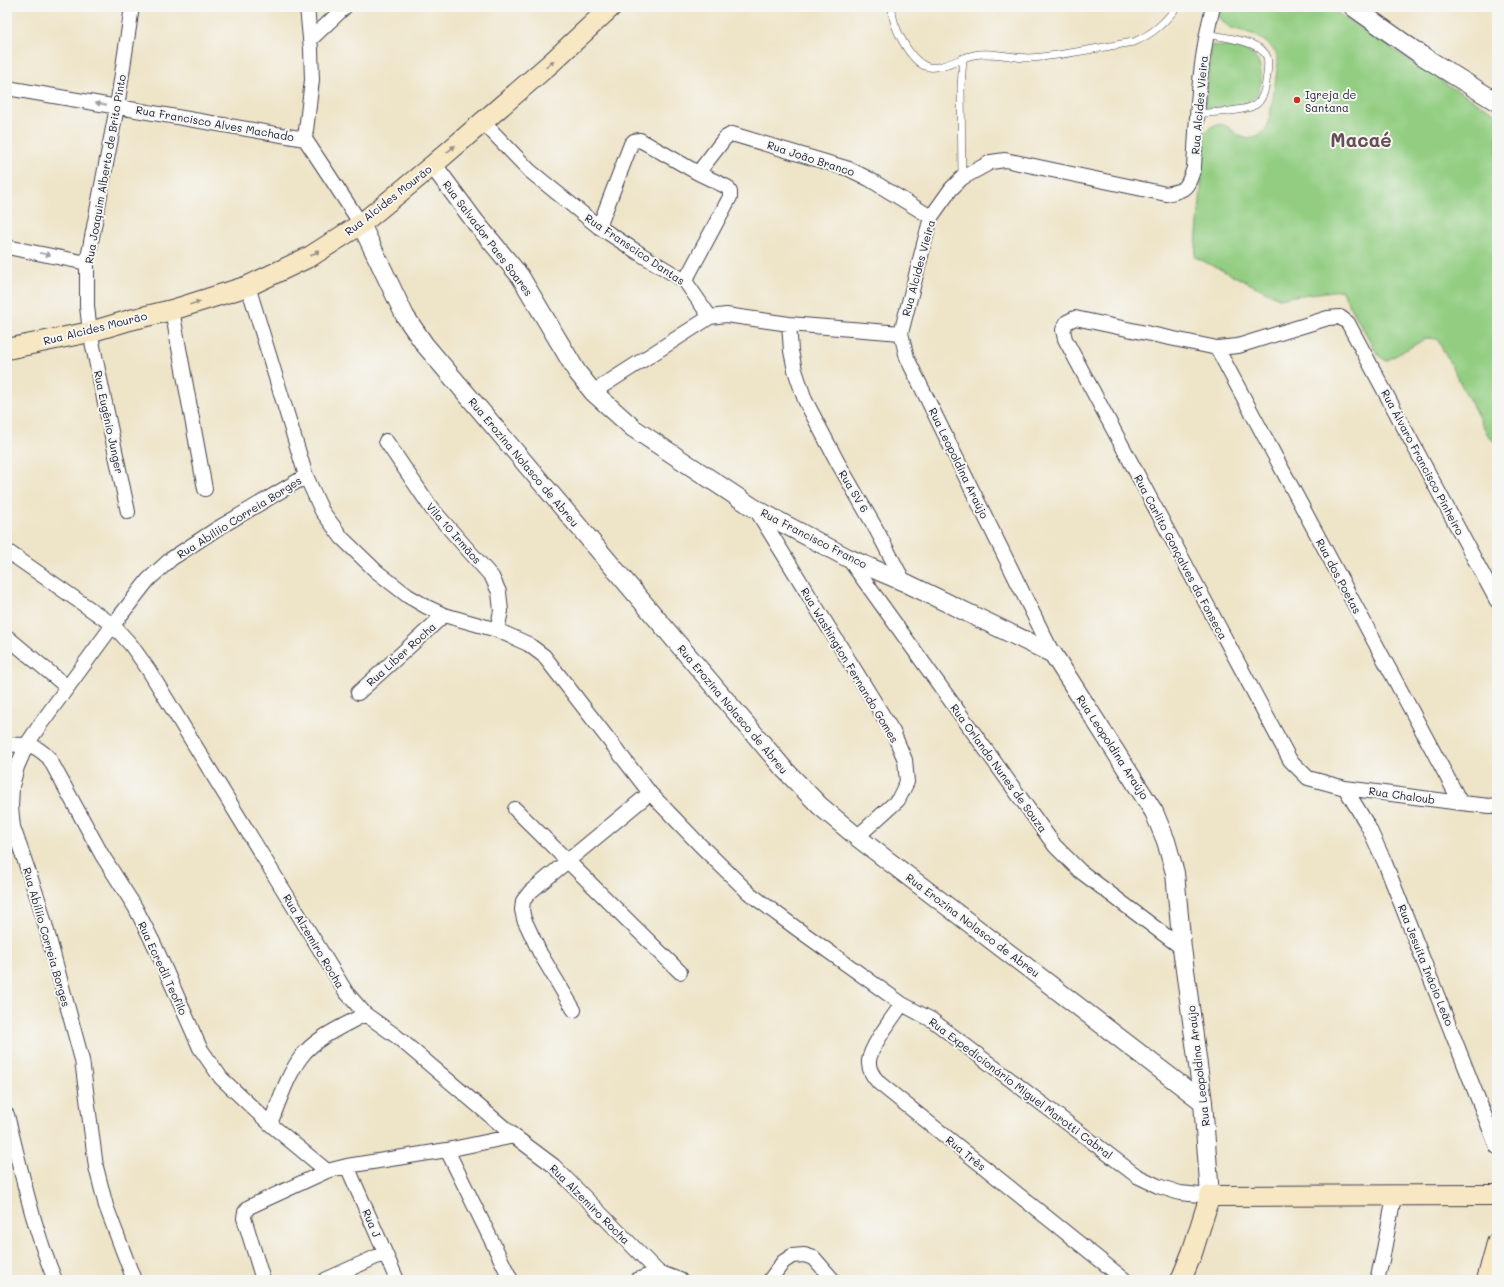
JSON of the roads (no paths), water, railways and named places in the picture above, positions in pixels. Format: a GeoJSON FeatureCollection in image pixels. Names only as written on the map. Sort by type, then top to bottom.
{"type":"FeatureCollection","features":[{"type":"Feature","properties":{"kind":"main road","name":"Rua Alcides Mourão"},"geometry":{"type":"LineString","coordinates":[[7,348],[90,332],[130,320],[172,310],[248,286],[311,256],[361,224],[551,63],[611,7]]}},
{"type":"Feature","properties":{"kind":"main road"},"geometry":{"type":"LineString","coordinates":[[1181,1280],[1202,1224],[1210,1196],[1497,1196]]}},
{"type":"Feature","properties":{"kind":"main road"},"geometry":{"type":"LineString","coordinates":[[1487,1280],[1497,1243]]}},
{"type":"Feature","properties":{"kind":"street","name":"Rua Joaquim Alberto de Brito Pinto"},"geometry":{"type":"LineString","coordinates":[[90,332],[87,306],[87,263],[117,106],[132,7]]}},
{"type":"Feature","properties":{"kind":"street"},"geometry":{"type":"LineString","coordinates":[[307,7],[312,80],[304,139],[361,224]]}},
{"type":"Feature","properties":{"kind":"street"},"geometry":{"type":"LineString","coordinates":[[310,40],[345,7]]}},
{"type":"Feature","properties":{"kind":"street","name":"Rua Alcides Vieira"},"geometry":{"type":"LineString","coordinates":[[901,333],[931,217],[951,189],[962,178],[991,162],[1005,160],[1166,194],[1181,192],[1188,184],[1194,168],[1197,114],[1206,34],[1213,7]]}},
{"type":"Feature","properties":{"kind":"street"},"geometry":{"type":"LineString","coordinates":[[1353,7],[1421,55],[1497,102]]}},
{"type":"Feature","properties":{"kind":"street","name":"Rua Francisco Alves Machado"},"geometry":{"type":"LineString","coordinates":[[7,88],[304,139]]}},
{"type":"Feature","properties":{"kind":"street","name":"Rua Franscico Dantas"},"geometry":{"type":"LineString","coordinates":[[483,122],[530,171],[598,227],[685,281],[710,317]]}},
{"type":"Feature","properties":{"kind":"street","name":"Rua João Branco"},"geometry":{"type":"LineString","coordinates":[[698,173],[725,138],[732,134],[849,169],[869,178],[931,217]]}},
{"type":"Feature","properties":{"kind":"street"},"geometry":{"type":"LineString","coordinates":[[598,227],[631,144],[634,141],[640,140],[698,173],[727,187],[730,192],[730,197],[685,281]]}},
{"type":"Feature","properties":{"kind":"street","name":"Rua Salvador Paes Soares"},"geometry":{"type":"LineString","coordinates":[[433,164],[476,223],[520,276],[568,357],[593,392]]}},
{"type":"Feature","properties":{"kind":"street","name":"Rua Erozina Nolasco de Abreu"},"geometry":{"type":"LineString","coordinates":[[361,224],[405,316],[426,345],[784,769],[820,806],[857,837],[1204,1102]]}},
{"type":"Feature","properties":{"kind":"street"},"geometry":{"type":"LineString","coordinates":[[7,247],[87,263]]}},
{"type":"Feature","properties":{"kind":"street","name":"Rua Expedicionário Miguel Marotti Cabral"},"geometry":{"type":"LineString","coordinates":[[248,286],[306,476],[322,512],[342,538],[376,571],[408,596],[444,615],[497,630],[528,644],[544,656],[650,793],[699,844],[749,892],[796,928],[902,1004],[932,1020],[1137,1176],[1180,1194],[1210,1196]]}},
{"type":"Feature","properties":{"kind":"street"},"geometry":{"type":"LineString","coordinates":[[172,310],[205,489]]}},
{"type":"Feature","properties":{"kind":"street"},"geometry":{"type":"LineString","coordinates":[[593,392],[710,317],[726,315],[789,324],[901,333]]}},
{"type":"Feature","properties":{"kind":"street","name":"Rua Álvaro Francisco Pinheiro"},"geometry":{"type":"LineString","coordinates":[[1217,348],[1238,346],[1328,318],[1340,317],[1348,323],[1497,601]]}},
{"type":"Feature","properties":{"kind":"street","name":"Rua Carlito Gonçalves da Fonseca"},"geometry":{"type":"LineString","coordinates":[[1217,348],[1075,318],[1067,322],[1063,330],[1065,339],[1290,760],[1308,778]]}},
{"type":"Feature","properties":{"kind":"street","name":"Rua SV 6"},"geometry":{"type":"LineString","coordinates":[[789,324],[791,351],[795,370],[805,400],[904,582]]}},
{"type":"Feature","properties":{"kind":"street","name":"Rua Eugênio Junger"},"geometry":{"type":"LineString","coordinates":[[90,332],[128,512]]}},
{"type":"Feature","properties":{"kind":"street","name":"Rua Leopoldina Araújo"},"geometry":{"type":"LineString","coordinates":[[901,333],[907,358],[1053,654],[1154,812],[1166,841],[1175,873],[1182,948],[1204,1102],[1210,1196]]}},
{"type":"Feature","properties":{"kind":"street","name":"Rua dos Poetas"},"geometry":{"type":"LineString","coordinates":[[1217,348],[1461,803]]}},
{"type":"Feature","properties":{"kind":"street","name":"Rua Francisco Franco"},"geometry":{"type":"LineString","coordinates":[[593,392],[633,428],[754,508],[848,558],[904,582],[1053,654]]}},
{"type":"Feature","properties":{"kind":"street","name":"Vila 10 Irmãos"},"geometry":{"type":"LineString","coordinates":[[386,441],[432,509],[492,577],[499,592],[501,611],[497,630]]}},
{"type":"Feature","properties":{"kind":"street","name":"Rua Abíliio Correia Borges"},"geometry":{"type":"LineString","coordinates":[[134,1280],[106,1206],[96,1167],[82,1060],[39,902],[13,827],[11,807],[12,786],[17,767],[27,744],[67,687],[148,580],[171,559],[215,530],[306,476]]}},
{"type":"Feature","properties":{"kind":"street","name":"Rua Washington Fernando Gomes"},"geometry":{"type":"LineString","coordinates":[[754,508],[893,732],[905,760],[907,782],[898,800],[857,837]]}},
{"type":"Feature","properties":{"kind":"street","name":"Rua Alzemiro Rocha"},"geometry":{"type":"LineString","coordinates":[[7,551],[113,625],[131,645],[148,668],[346,992],[365,1014],[396,1036],[514,1136],[554,1166],[658,1272],[680,1280]]}},
{"type":"Feature","properties":{"kind":"street","name":"Rua Orlando Nunes de Souza"},"geometry":{"type":"LineString","coordinates":[[848,558],[1055,846],[1080,871],[1182,948]]}},
{"type":"Feature","properties":{"kind":"street","name":"Rua Liber Rocha"},"geometry":{"type":"LineString","coordinates":[[358,693],[444,615]]}},
{"type":"Feature","properties":{"kind":"street"},"geometry":{"type":"LineString","coordinates":[[7,637],[67,687]]}},
{"type":"Feature","properties":{"kind":"street"},"geometry":{"type":"LineString","coordinates":[[7,745],[27,744]]}},
{"type":"Feature","properties":{"kind":"street","name":"Rua Ecredil Teofilo"},"geometry":{"type":"LineString","coordinates":[[27,744],[38,748],[49,758],[102,855],[135,907],[154,944],[200,1048],[221,1078],[270,1124],[327,1171]]}},
{"type":"Feature","properties":{"kind":"street","name":"Rua Chaloub"},"geometry":{"type":"LineString","coordinates":[[1308,778],[1344,788],[1461,803],[1490,806],[1497,805]]}},
{"type":"Feature","properties":{"kind":"street","name":"Rua Jesuíta Inácio Leão"},"geometry":{"type":"LineString","coordinates":[[1344,788],[1368,826],[1385,863],[1497,1147]]}},
{"type":"Feature","properties":{"kind":"street"},"geometry":{"type":"LineString","coordinates":[[574,1010],[540,953],[524,919],[522,910],[524,901],[530,892],[650,793]]}},
{"type":"Feature","properties":{"kind":"street"},"geometry":{"type":"LineString","coordinates":[[515,809],[569,860],[680,972]]}},
{"type":"Feature","properties":{"kind":"street","name":"Rua Três"},"geometry":{"type":"LineString","coordinates":[[902,1004],[872,1049],[869,1061],[870,1072],[879,1083],[1125,1280]]}},
{"type":"Feature","properties":{"kind":"street"},"geometry":{"type":"LineString","coordinates":[[270,1124],[290,1076],[302,1056],[319,1040],[365,1014]]}},
{"type":"Feature","properties":{"kind":"street"},"geometry":{"type":"LineString","coordinates":[[7,1115],[32,1212],[55,1280]]}},
{"type":"Feature","properties":{"kind":"street"},"geometry":{"type":"LineString","coordinates":[[262,1280],[244,1218],[245,1212],[250,1207],[327,1171],[347,1166],[447,1150],[514,1136]]}},
{"type":"Feature","properties":{"kind":"street"},"geometry":{"type":"LineString","coordinates":[[447,1150],[511,1280]]}},
{"type":"Feature","properties":{"kind":"street","name":"Rua J"},"geometry":{"type":"LineString","coordinates":[[347,1166],[397,1280]]}},
{"type":"Feature","properties":{"kind":"street"},"geometry":{"type":"LineString","coordinates":[[1377,1280],[1394,1197]]}},
{"type":"Feature","properties":{"kind":"street"},"geometry":{"type":"LineString","coordinates":[[325,1280],[385,1253]]}},
{"type":"Feature","properties":{"kind":"street"},"geometry":{"type":"LineString","coordinates":[[770,1280],[783,1262],[796,1256],[804,1255],[814,1258],[833,1280]]}},
{"type":"Feature","properties":{"kind":"street"},"geometry":{"type":"LineString","coordinates":[[637,1280],[658,1272]]}},
{"type":"Feature","properties":{"kind":"lane"},"geometry":{"type":"LineString","coordinates":[[892,7],[894,22],[904,44],[916,59],[925,66],[932,68],[974,55],[986,54],[1028,58],[1134,42],[1149,35],[1163,24],[1177,7]]}},
{"type":"Feature","properties":{"kind":"lane"},"geometry":{"type":"LineString","coordinates":[[1197,114],[1240,110],[1254,105],[1261,99],[1265,90],[1268,66],[1266,57],[1262,50],[1254,45],[1206,34]]}},
{"type":"Feature","properties":{"kind":"lane"},"geometry":{"type":"LineString","coordinates":[[962,178],[961,87],[963,58]]}},
{"type":"Feature","properties":{"kind":"place","name":"Igreja de Santana"},"geometry":{"type":"Point","coordinates":[1297,100]}},
{"type":"Feature","properties":{"kind":"district","name":"Macaé"},"geometry":{"type":"Point","coordinates":[1361,139]}}]}
